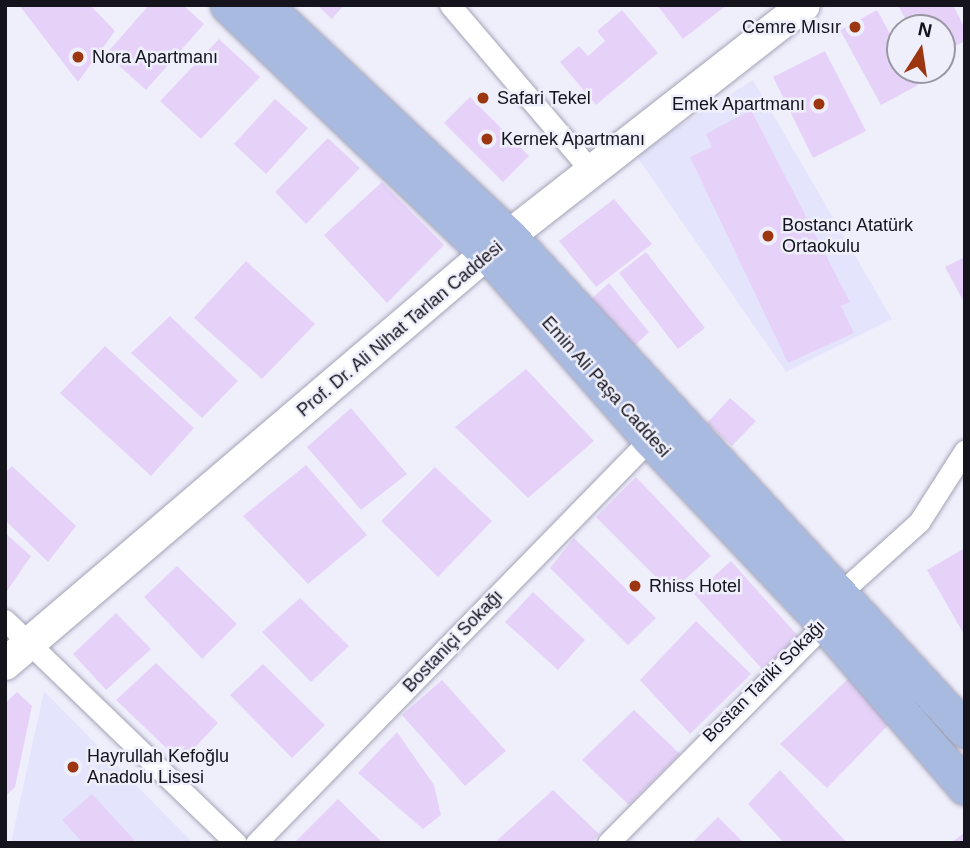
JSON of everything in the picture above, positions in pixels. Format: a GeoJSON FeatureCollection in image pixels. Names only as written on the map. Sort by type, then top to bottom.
{"type":"FeatureCollection","features":[{"type":"Feature","properties":{"kind":"main road","name":"Emin Ali Paşa Caddesi"},"geometry":{"type":"LineString","coordinates":[[228,5],[498,245],[650,439],[965,730]]}},
{"type":"Feature","properties":{"kind":"main road","name":"Emin Ali Paşa Caddesi"},"geometry":{"type":"LineString","coordinates":[[264,5],[498,245],[832,609],[965,787]]}},
{"type":"Feature","properties":{"kind":"main road","name":"Prof. Dr. Ali Nihat Tarlan Caddesi"},"geometry":{"type":"LineString","coordinates":[[5,664],[498,245],[801,6]]}},
{"type":"Feature","properties":{"kind":"street"},"geometry":{"type":"LineString","coordinates":[[450,5],[592,172]]}},
{"type":"Feature","properties":{"kind":"street","name":"Bostaniçi Sokağı"},"geometry":{"type":"LineString","coordinates":[[256,843],[650,439]]}},
{"type":"Feature","properties":{"kind":"street","name":"Bostan Tariki Sokağı"},"geometry":{"type":"LineString","coordinates":[[608,843],[919,522],[965,450]]}},
{"type":"Feature","properties":{"kind":"street"},"geometry":{"type":"LineString","coordinates":[[5,620],[236,843]]}},
{"type":"Feature","properties":{"kind":"shaded area","name":"Bostancı Atatürk Ortaokulu"},"geometry":{"type":"Polygon","coordinates":[[[753,80],[892,319],[786,372],[635,154],[753,80]]]}},
{"type":"Feature","properties":{"kind":"shaded area","name":"Hayrullah Kefoğlu Anadolu Lisesi"},"geometry":{"type":"Polygon","coordinates":[[[44,691],[193,843],[11,843],[44,691]]]}},
{"type":"Feature","properties":{"kind":"building","name":"Nora Apartmanı"},"geometry":{"type":"Polygon","coordinates":[[[19,5],[90,5],[115,31],[78,82],[19,5]]]}},
{"type":"Feature","properties":{"kind":"building"},"geometry":{"type":"Polygon","coordinates":[[[149,5],[183,5],[204,24],[146,90],[106,54],[149,5]]]}},
{"type":"Feature","properties":{"kind":"building"},"geometry":{"type":"Polygon","coordinates":[[[317,5],[344,5],[332,19],[317,5]]]}},
{"type":"Feature","properties":{"kind":"building"},"geometry":{"type":"Polygon","coordinates":[[[657,5],[727,5],[683,39],[657,5]]]}},
{"type":"Feature","properties":{"kind":"building"},"geometry":{"type":"Polygon","coordinates":[[[898,5],[953,5],[965,29],[965,41],[956,46],[956,14],[903,14],[898,5]]]}},
{"type":"Feature","properties":{"kind":"building"},"geometry":{"type":"Polygon","coordinates":[[[622,10],[658,53],[596,105],[560,62],[579,46],[588,56],[605,41],[597,31],[622,10]]]}},
{"type":"Feature","properties":{"kind":"building"},"geometry":{"type":"Polygon","coordinates":[[[877,10],[886,26],[886,84],[918,85],[881,105],[840,30],[877,10]]]}},
{"type":"Feature","properties":{"kind":"building"},"geometry":{"type":"Polygon","coordinates":[[[219,39],[260,77],[201,139],[160,101],[219,39]]]}},
{"type":"Feature","properties":{"kind":"building","name":"Emek Apartmanı"},"geometry":{"type":"Polygon","coordinates":[[[825,51],[866,131],[813,158],[773,77],[825,51]]]}},
{"type":"Feature","properties":{"kind":"building","name":"Kernek Apartmanı"},"geometry":{"type":"Polygon","coordinates":[[[470,97],[529,156],[503,182],[444,123],[470,97]]]}},
{"type":"Feature","properties":{"kind":"building"},"geometry":{"type":"Polygon","coordinates":[[[275,99],[308,128],[266,174],[234,144],[275,99]]]}},
{"type":"Feature","properties":{"kind":"building"},"geometry":{"type":"Polygon","coordinates":[[[751,110],[850,302],[841,306],[854,333],[788,363],[690,157],[712,147],[706,134],[751,110]]]}},
{"type":"Feature","properties":{"kind":"building"},"geometry":{"type":"Polygon","coordinates":[[[328,138],[360,168],[306,224],[275,192],[328,138]]]}},
{"type":"Feature","properties":{"kind":"building"},"geometry":{"type":"Polygon","coordinates":[[[382,182],[444,245],[387,303],[324,235],[382,182]]]}},
{"type":"Feature","properties":{"kind":"building"},"geometry":{"type":"Polygon","coordinates":[[[614,199],[652,244],[596,287],[559,241],[614,199]]]}},
{"type":"Feature","properties":{"kind":"building"},"geometry":{"type":"Polygon","coordinates":[[[646,252],[705,328],[678,349],[619,273],[646,252]]]}},
{"type":"Feature","properties":{"kind":"building"},"geometry":{"type":"Polygon","coordinates":[[[965,257],[965,304],[945,267],[965,257]]]}},
{"type":"Feature","properties":{"kind":"building"},"geometry":{"type":"Polygon","coordinates":[[[246,261],[315,324],[262,379],[194,318],[246,261]]]}},
{"type":"Feature","properties":{"kind":"building"},"geometry":{"type":"Polygon","coordinates":[[[609,283],[649,332],[630,350],[590,300],[609,283]]]}},
{"type":"Feature","properties":{"kind":"building"},"geometry":{"type":"Polygon","coordinates":[[[170,316],[238,381],[202,418],[131,353],[170,316]]]}},
{"type":"Feature","properties":{"kind":"building"},"geometry":{"type":"Polygon","coordinates":[[[105,346],[194,428],[151,476],[60,393],[105,346]]]}},
{"type":"Feature","properties":{"kind":"building"},"geometry":{"type":"Polygon","coordinates":[[[526,369],[594,441],[528,498],[455,427],[526,369]]]}},
{"type":"Feature","properties":{"kind":"building"},"geometry":{"type":"Polygon","coordinates":[[[730,398],[756,421],[732,446],[707,423],[730,398]]]}},
{"type":"Feature","properties":{"kind":"building"},"geometry":{"type":"Polygon","coordinates":[[[351,408],[407,474],[361,510],[307,447],[351,408]]]}},
{"type":"Feature","properties":{"kind":"building"},"geometry":{"type":"Polygon","coordinates":[[[306,465],[367,535],[308,584],[243,516],[306,465]]]}},
{"type":"Feature","properties":{"kind":"building"},"geometry":{"type":"Polygon","coordinates":[[[12,466],[76,526],[48,562],[5,520],[5,473],[12,466]]]}},
{"type":"Feature","properties":{"kind":"building"},"geometry":{"type":"Polygon","coordinates":[[[435,467],[492,521],[438,577],[381,521],[435,467]]]}},
{"type":"Feature","properties":{"kind":"building"},"geometry":{"type":"Polygon","coordinates":[[[636,477],[711,556],[671,592],[596,517],[636,477]]]}},
{"type":"Feature","properties":{"kind":"building"},"geometry":{"type":"Polygon","coordinates":[[[5,533],[31,556],[5,594],[5,533]]]}},
{"type":"Feature","properties":{"kind":"building"},"geometry":{"type":"Polygon","coordinates":[[[574,538],[656,618],[628,645],[550,568],[574,538]]]}},
{"type":"Feature","properties":{"kind":"building"},"geometry":{"type":"Polygon","coordinates":[[[965,548],[965,636],[927,570],[965,548]]]}},
{"type":"Feature","properties":{"kind":"building"},"geometry":{"type":"Polygon","coordinates":[[[731,561],[799,637],[763,670],[694,594],[731,561]]]}},
{"type":"Feature","properties":{"kind":"building"},"geometry":{"type":"Polygon","coordinates":[[[177,566],[237,624],[202,659],[144,597],[177,566]]]}},
{"type":"Feature","properties":{"kind":"building"},"geometry":{"type":"Polygon","coordinates":[[[533,592],[585,640],[558,670],[505,622],[533,592]]]}},
{"type":"Feature","properties":{"kind":"building"},"geometry":{"type":"Polygon","coordinates":[[[300,598],[349,646],[311,682],[262,632],[300,598]]]}},
{"type":"Feature","properties":{"kind":"building"},"geometry":{"type":"Polygon","coordinates":[[[116,613],[151,649],[106,690],[73,654],[116,613]]]}},
{"type":"Feature","properties":{"kind":"building"},"geometry":{"type":"Polygon","coordinates":[[[696,621],[751,674],[690,734],[640,680],[696,621]]]}},
{"type":"Feature","properties":{"kind":"building"},"geometry":{"type":"Polygon","coordinates":[[[156,663],[218,723],[181,762],[116,700],[156,663]]]}},
{"type":"Feature","properties":{"kind":"building"},"geometry":{"type":"Polygon","coordinates":[[[263,664],[325,725],[292,758],[230,695],[263,664]]]}},
{"type":"Feature","properties":{"kind":"building"},"geometry":{"type":"Polygon","coordinates":[[[849,678],[893,720],[827,788],[780,744],[849,678]]]}},
{"type":"Feature","properties":{"kind":"building"},"geometry":{"type":"Polygon","coordinates":[[[442,680],[506,751],[465,786],[402,715],[442,680]]]}},
{"type":"Feature","properties":{"kind":"building"},"geometry":{"type":"Polygon","coordinates":[[[17,692],[32,706],[15,787],[5,797],[5,703],[17,692]]]}},
{"type":"Feature","properties":{"kind":"building"},"geometry":{"type":"Polygon","coordinates":[[[634,710],[680,754],[629,805],[582,760],[634,710]]]}},
{"type":"Feature","properties":{"kind":"building"},"geometry":{"type":"Polygon","coordinates":[[[397,732],[434,785],[441,815],[423,829],[358,773],[397,732]]]}},
{"type":"Feature","properties":{"kind":"building"},"geometry":{"type":"Polygon","coordinates":[[[780,770],[847,843],[784,843],[748,804],[780,770]]]}},
{"type":"Feature","properties":{"kind":"building"},"geometry":{"type":"Polygon","coordinates":[[[553,790],[599,834],[591,843],[494,843],[553,790]]]}},
{"type":"Feature","properties":{"kind":"building","name":"Hayrullah Kefoğlu Anadolu Lisesi"},"geometry":{"type":"Polygon","coordinates":[[[92,794],[137,843],[83,843],[62,820],[92,794]]]}},
{"type":"Feature","properties":{"kind":"building"},"geometry":{"type":"Polygon","coordinates":[[[338,799],[383,843],[294,843],[338,799]]]}},
{"type":"Feature","properties":{"kind":"building"},"geometry":{"type":"Polygon","coordinates":[[[718,817],[744,843],[692,843],[718,817]]]}},
{"type":"Feature","properties":{"kind":"building"},"geometry":{"type":"Polygon","coordinates":[[[965,832],[965,843],[951,843],[965,832]]]}},
{"type":"Feature","properties":{"kind":"place","name":"Cemre Mısır"},"geometry":{"type":"Point","coordinates":[855,27]}},
{"type":"Feature","properties":{"kind":"place","name":"Nora Apartmanı"},"geometry":{"type":"Point","coordinates":[78,57]}},
{"type":"Feature","properties":{"kind":"place","name":"Safari Tekel"},"geometry":{"type":"Point","coordinates":[483,98]}},
{"type":"Feature","properties":{"kind":"place","name":"Emek Apartmanı"},"geometry":{"type":"Point","coordinates":[819,104]}},
{"type":"Feature","properties":{"kind":"place","name":"Kernek Apartmanı"},"geometry":{"type":"Point","coordinates":[487,139]}},
{"type":"Feature","properties":{"kind":"place","name":"Bostancı Atatürk Ortaokulu"},"geometry":{"type":"Point","coordinates":[768,236]}},
{"type":"Feature","properties":{"kind":"place","name":"Rhiss Hotel"},"geometry":{"type":"Point","coordinates":[635,586]}},
{"type":"Feature","properties":{"kind":"place","name":"Hayrullah Kefoğlu Anadolu Lisesi"},"geometry":{"type":"Point","coordinates":[73,767]}}]}
